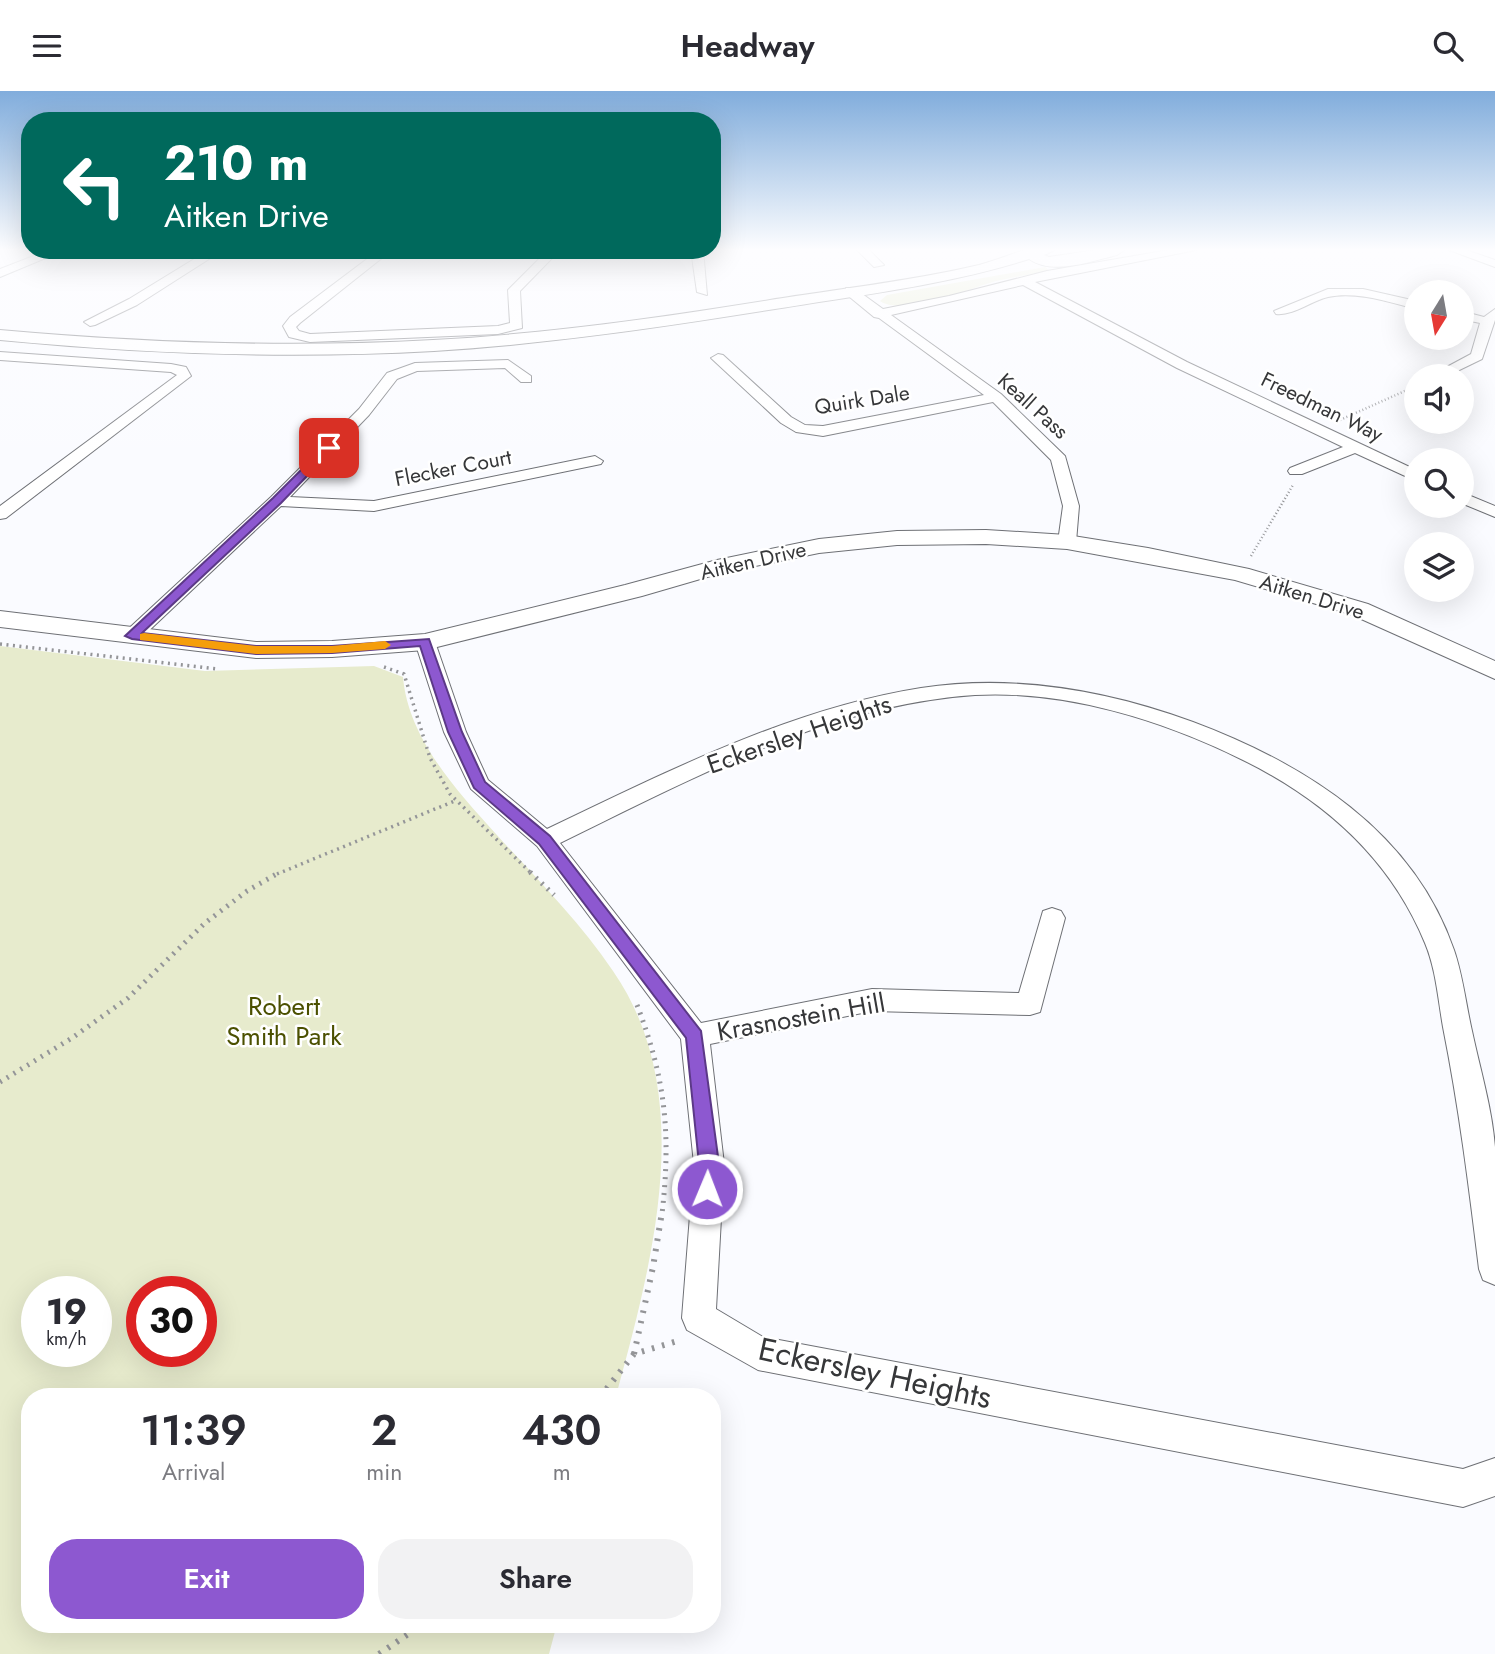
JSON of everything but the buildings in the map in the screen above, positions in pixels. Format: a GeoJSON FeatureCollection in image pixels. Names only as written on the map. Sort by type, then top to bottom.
{"type":"FeatureCollection","features":[{"type":"Feature","properties":{"kind":"main road"},"geometry":{"type":"LineString","coordinates":[[0,338],[110,349],[220,354],[326,353],[440,348],[638,330],[679,323]]}},
{"type":"Feature","properties":{"kind":"main road","name":"Aitken Drive"},"geometry":{"type":"LineString","coordinates":[[0,619],[256,650],[332,649],[425,642],[633,591],[717,567],[819,546],[897,538],[986,537],[1067,542],[1148,555],[1240,575],[1359,609],[1495,671]]}},
{"type":"Feature","properties":{"kind":"street"},"geometry":{"type":"LineString","coordinates":[[292,323],[289,326],[294,334],[310,338],[498,330],[517,323]]}},
{"type":"Feature","properties":{"kind":"street","name":"Keall Pass"},"geometry":{"type":"LineString","coordinates":[[891,323],[996,397],[1059,459],[1071,506],[1067,542]]}},
{"type":"Feature","properties":{"kind":"street","name":"Freedman Way"},"geometry":{"type":"LineString","coordinates":[[1103,323],[1182,365],[1404,471]]}},
{"type":"Feature","properties":{"kind":"street"},"geometry":{"type":"LineString","coordinates":[[1461,364],[1477,356],[1489,323]]}},
{"type":"Feature","properties":{"kind":"street"},"geometry":{"type":"LineString","coordinates":[[0,356],[171,368],[181,370],[184,376],[0,514]]}},
{"type":"Feature","properties":{"kind":"street","name":"Quirk Dale"},"geometry":{"type":"LineString","coordinates":[[718,358],[786,420],[801,429],[823,431],[996,397]]}},
{"type":"Feature","properties":{"kind":"street"},"geometry":{"type":"LineString","coordinates":[[132,636],[277,501],[364,412],[392,376],[415,367],[508,364],[526,379]]}},
{"type":"Feature","properties":{"kind":"street"},"geometry":{"type":"LineString","coordinates":[[1296,471],[1354,449]]}},
{"type":"Feature","properties":{"kind":"street","name":"Flecker Court"},"geometry":{"type":"LineString","coordinates":[[277,501],[374,506],[595,461]]}},
{"type":"Feature","properties":{"kind":"street"},"geometry":{"type":"LineString","coordinates":[[1474,503],[1495,512]]}},
{"type":"Feature","properties":{"kind":"street"},"geometry":{"type":"LineString","coordinates":[[425,642],[455,732],[479,785],[545,840],[695,1036],[709,1164],[699,1318]]}},
{"type":"Feature","properties":{"kind":"street","name":"Eckersley Heights"},"geometry":{"type":"LineString","coordinates":[[545,840],[726,755],[816,722],[905,698],[977,689],[1040,691],[1120,705],[1202,732],[1262,759],[1347,812],[1399,867],[1439,944],[1475,1111],[1495,1269]]}},
{"type":"Feature","properties":{"kind":"street","name":"Krasnostein Hill"},"geometry":{"type":"LineString","coordinates":[[695,1036],[872,1000],[1030,1003],[1052,918]]}},
{"type":"Feature","properties":{"kind":"street","name":"Eckersley Heights"},"geometry":{"type":"LineString","coordinates":[[699,1318],[758,1353],[1463,1488],[1495,1477]]}},
{"type":"Feature","properties":{"kind":"path"},"geometry":{"type":"LineString","coordinates":[[1317,430],[1404,391]]}},
{"type":"Feature","properties":{"kind":"path"},"geometry":{"type":"LineString","coordinates":[[1240,575],[1292,487],[1296,471]]}},
{"type":"Feature","properties":{"kind":"path"},"geometry":{"type":"LineString","coordinates":[[0,644],[222,669]]}},
{"type":"Feature","properties":{"kind":"path"},"geometry":{"type":"LineString","coordinates":[[377,665],[404,674],[430,758],[450,794],[562,902]]}},
{"type":"Feature","properties":{"kind":"path"},"geometry":{"type":"LineString","coordinates":[[0,1082],[72,1038],[128,998],[205,923],[247,891],[284,870],[484,789]]}},
{"type":"Feature","properties":{"kind":"path"},"geometry":{"type":"LineString","coordinates":[[607,1388],[634,1354],[663,1217],[668,1133],[656,1054],[647,1026],[631,993]]}},
{"type":"Feature","properties":{"kind":"path"},"geometry":{"type":"LineString","coordinates":[[634,1354],[680,1342],[699,1318]]}},
{"type":"Feature","properties":{"kind":"path"},"geometry":{"type":"LineString","coordinates":[[379,1654],[410,1633]]}},
{"type":"Feature","properties":{"kind":"green space","name":"Robert Smith Park"},"geometry":{"type":"Polygon","coordinates":[[[0,646],[205,671],[374,666],[403,677],[414,721],[424,742],[451,782],[572,917],[613,971],[639,1019],[655,1071],[661,1125],[660,1180],[654,1236],[618,1388],[21,1388],[21,1633],[555,1633],[549,1654],[0,1654],[0,646]]]}},
{"type":"Feature","properties":{"kind":"slow traffic"},"geometry":{"type":"LineString","coordinates":[[144,637],[256,650],[385,645]]}},
{"type":"Feature","properties":{"kind":"route"},"geometry":{"type":"LineString","coordinates":[[329,448],[277,501],[132,636],[256,650],[332,649],[425,642],[455,732],[479,785],[545,840],[695,1036],[709,1164],[707,1189]]}}]}
